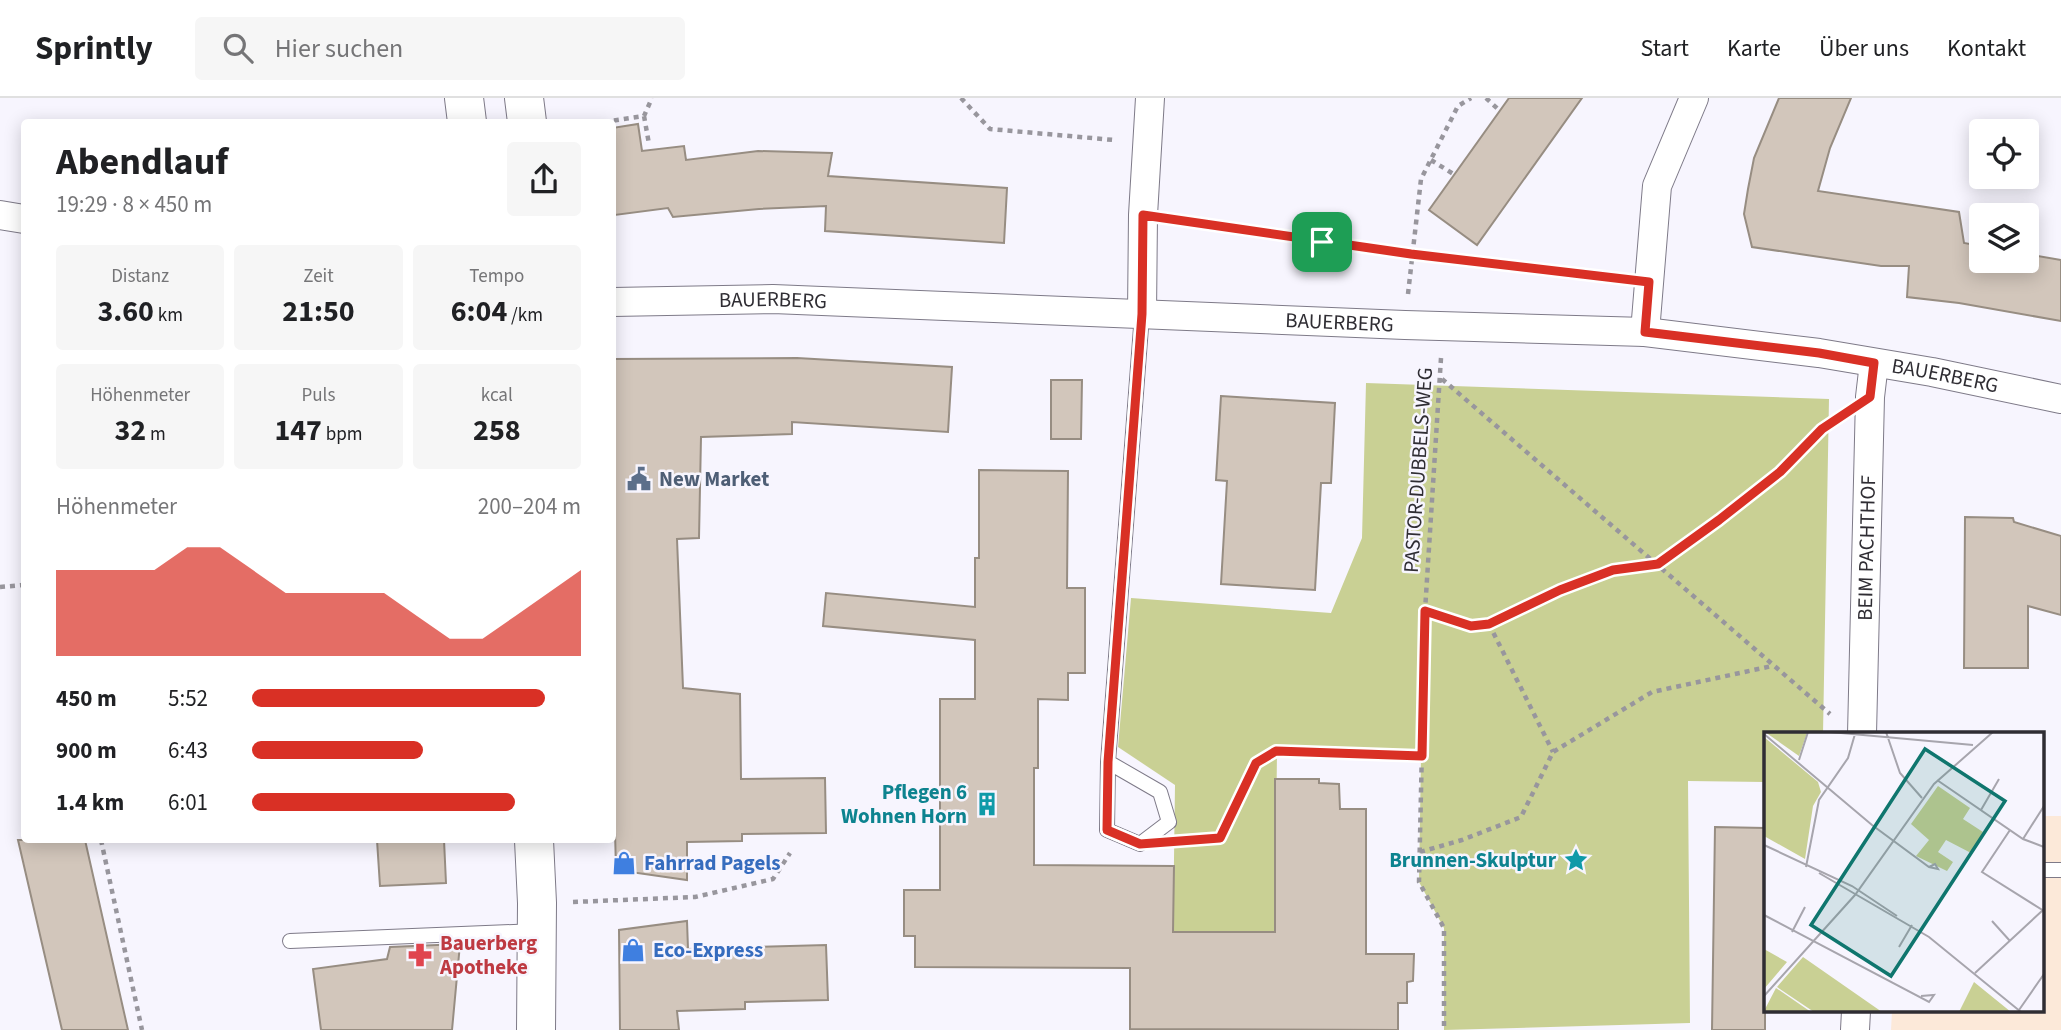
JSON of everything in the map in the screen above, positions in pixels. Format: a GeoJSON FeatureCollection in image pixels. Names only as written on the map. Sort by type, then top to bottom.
{"type":"FeatureCollection","features":[{"type":"Feature","properties":{"kind":"main road"},"geometry":{"type":"LineString","coordinates":[[464,98],[467,119]]}},
{"type":"Feature","properties":{"kind":"main road"},"geometry":{"type":"LineString","coordinates":[[524,98],[527,119]]}},
{"type":"Feature","properties":{"kind":"main road"},"geometry":{"type":"LineString","coordinates":[[534,843],[536,1030]]}},
{"type":"Feature","properties":{"kind":"street"},"geometry":{"type":"LineString","coordinates":[[1142,314],[1143,215],[1150,98]]}},
{"type":"Feature","properties":{"kind":"street"},"geometry":{"type":"LineString","coordinates":[[1645,332],[1657,186],[1694,98]]}},
{"type":"Feature","properties":{"kind":"street"},"geometry":{"type":"LineString","coordinates":[[0,215],[21,218]]}},
{"type":"Feature","properties":{"kind":"street","name":"BAUERBERG"},"geometry":{"type":"LineString","coordinates":[[616,302],[773,299],[1645,332],[1819,353],[1932,372],[2061,399]]}},
{"type":"Feature","properties":{"kind":"street","name":"BEIM PACHTHOF"},"geometry":{"type":"LineString","coordinates":[[1862,732],[1870,397],[1874,363]]}},
{"type":"Feature","properties":{"kind":"street"},"geometry":{"type":"LineString","coordinates":[[1855,1030],[1856,1012]]}},
{"type":"Feature","properties":{"kind":"lane"},"geometry":{"type":"LineString","coordinates":[[1108,762],[1160,792],[1169,822],[1140,844],[1107,830],[1108,762],[1142,314]]}},
{"type":"Feature","properties":{"kind":"lane"},"geometry":{"type":"LineString","coordinates":[[290,941],[537,931]]}},
{"type":"Feature","properties":{"kind":"path"},"geometry":{"type":"LineString","coordinates":[[649,144],[645,116],[652,98]]}},
{"type":"Feature","properties":{"kind":"path"},"geometry":{"type":"LineString","coordinates":[[961,98],[990,129],[1146,143]]}},
{"type":"Feature","properties":{"kind":"path"},"geometry":{"type":"LineString","coordinates":[[1405,325],[1421,179],[1458,106],[1471,98]]}},
{"type":"Feature","properties":{"kind":"path"},"geometry":{"type":"LineString","coordinates":[[1486,98],[1500,111]]}},
{"type":"Feature","properties":{"kind":"path"},"geometry":{"type":"LineString","coordinates":[[616,120],[645,116]]}},
{"type":"Feature","properties":{"kind":"path"},"geometry":{"type":"LineString","coordinates":[[1430,160],[1455,175]]}},
{"type":"Feature","properties":{"kind":"path"},"geometry":{"type":"LineString","coordinates":[[1143,215],[1411,254],[1649,282]]}},
{"type":"Feature","properties":{"kind":"path","name":"PASTOR-DUBBELS-WEG"},"geometry":{"type":"LineString","coordinates":[[1441,326],[1441,378],[1425,611],[1419,881],[1444,928],[1444,1030]]}},
{"type":"Feature","properties":{"kind":"path"},"geometry":{"type":"LineString","coordinates":[[1441,378],[1834,717]]}},
{"type":"Feature","properties":{"kind":"path"},"geometry":{"type":"LineString","coordinates":[[1425,611],[1471,626],[1489,624],[1560,590],[1613,570],[1658,564],[1780,472],[1822,429],[1870,397]]}},
{"type":"Feature","properties":{"kind":"path"},"geometry":{"type":"LineString","coordinates":[[0,587],[21,585]]}},
{"type":"Feature","properties":{"kind":"path"},"geometry":{"type":"LineString","coordinates":[[1489,624],[1553,752]]}},
{"type":"Feature","properties":{"kind":"path"},"geometry":{"type":"LineString","coordinates":[[1420,852],[1462,840],[1521,817],[1553,752],[1652,692],[1772,666]]}},
{"type":"Feature","properties":{"kind":"path"},"geometry":{"type":"LineString","coordinates":[[1140,844],[1220,838],[1256,763],[1276,751],[1422,756]]}},
{"type":"Feature","properties":{"kind":"path"},"geometry":{"type":"LineString","coordinates":[[102,843],[142,1030]]}},
{"type":"Feature","properties":{"kind":"path"},"geometry":{"type":"LineString","coordinates":[[616,901],[695,897],[773,879],[790,853]]}},
{"type":"Feature","properties":{"kind":"shaded area"},"geometry":{"type":"Polygon","coordinates":[[[2044,816],[2061,816],[2061,1030],[1891,1030],[1892,1012],[2044,1012],[2044,816]]]}},
{"type":"Feature","properties":{"kind":"green space"},"geometry":{"type":"Polygon","coordinates":[[[1366,383],[1829,399],[1823,732],[1764,732],[1764,782],[1688,781],[1690,1023],[1444,1030],[1444,928],[1419,882],[1421,756],[1277,751],[1275,932],[1173,932],[1175,785],[1118,747],[1131,598],[1331,613],[1362,538],[1366,383]]]}},
{"type":"Feature","properties":{"kind":"building"},"geometry":{"type":"Polygon","coordinates":[[[1509,98],[1582,98],[1477,245],[1429,210],[1509,98]]]}},
{"type":"Feature","properties":{"kind":"building"},"geometry":{"type":"Polygon","coordinates":[[[1779,98],[1851,98],[1830,148],[1818,191],[1959,212],[1964,243],[1969,244],[1969,273],[2039,273],[2039,256],[2061,260],[2061,321],[1907,297],[1909,266],[1881,266],[1752,247],[1744,214],[1754,158],[1779,98]]]}},
{"type":"Feature","properties":{"kind":"building"},"geometry":{"type":"Polygon","coordinates":[[[638,124],[642,151],[684,146],[686,160],[758,151],[832,153],[828,176],[1007,188],[1004,243],[825,231],[826,206],[673,217],[668,208],[616,215],[616,127],[638,124]]]}},
{"type":"Feature","properties":{"kind":"building"},"geometry":{"type":"Polygon","coordinates":[[[797,358],[952,367],[948,432],[792,422],[792,434],[701,437],[699,538],[677,539],[683,688],[740,694],[741,779],[825,778],[826,833],[742,834],[742,841],[687,842],[687,880],[616,870],[616,359],[797,358]]]}},
{"type":"Feature","properties":{"kind":"building"},"geometry":{"type":"Polygon","coordinates":[[[1051,380],[1082,380],[1081,439],[1051,439],[1051,380]]]}},
{"type":"Feature","properties":{"kind":"building"},"geometry":{"type":"Polygon","coordinates":[[[1221,396],[1335,403],[1331,483],[1321,483],[1315,590],[1221,584],[1227,481],[1216,480],[1221,396]]]}},
{"type":"Feature","properties":{"kind":"building"},"geometry":{"type":"Polygon","coordinates":[[[979,470],[1068,471],[1067,588],[1085,588],[1085,673],[1068,673],[1068,700],[1038,699],[1038,768],[1034,768],[1034,865],[1174,866],[1173,932],[1275,932],[1275,779],[1319,779],[1319,783],[1339,784],[1340,809],[1366,809],[1366,954],[1414,954],[1413,981],[1407,982],[1407,1003],[1398,1003],[1398,1030],[1130,1029],[1130,968],[915,967],[915,936],[904,936],[904,890],[940,890],[940,699],[975,699],[975,640],[823,626],[826,593],[975,607],[975,558],[979,558],[979,470]]]}},
{"type":"Feature","properties":{"kind":"building"},"geometry":{"type":"Polygon","coordinates":[[[1965,517],[2013,518],[2014,522],[2061,536],[2061,615],[2028,606],[2028,668],[1964,668],[1965,517]]]}},
{"type":"Feature","properties":{"kind":"building"},"geometry":{"type":"Polygon","coordinates":[[[1715,827],[1764,828],[1765,1030],[1712,1030],[1715,827]]]}},
{"type":"Feature","properties":{"kind":"building"},"geometry":{"type":"Polygon","coordinates":[[[18,840],[21,840],[21,843],[86,843],[128,1030],[62,1030],[18,840]]]}},
{"type":"Feature","properties":{"kind":"building"},"geometry":{"type":"Polygon","coordinates":[[[377,843],[444,843],[446,883],[380,886],[377,843]]]}},
{"type":"Feature","properties":{"kind":"building"},"geometry":{"type":"Polygon","coordinates":[[[687,921],[688,949],[826,945],[828,1000],[745,1002],[745,1009],[677,1011],[679,1030],[620,1030],[619,930],[687,921]]]}},
{"type":"Feature","properties":{"kind":"building"},"geometry":{"type":"Polygon","coordinates":[[[460,944],[452,1030],[321,1030],[313,969],[387,959],[390,947],[460,944]]]}},
{"type":"Feature","properties":{"kind":"place","name":"New Market"},"geometry":{"type":"Point","coordinates":[639,479]}},
{"type":"Feature","properties":{"kind":"place","name":"Pflegen 6 Wohnen Horn"},"geometry":{"type":"Point","coordinates":[987,804]}},
{"type":"Feature","properties":{"kind":"place","name":"Brunnen-Skulptur"},"geometry":{"type":"Point","coordinates":[1576,860]}},
{"type":"Feature","properties":{"kind":"place","name":"Fahrrad Pagels"},"geometry":{"type":"Point","coordinates":[624,863]}},
{"type":"Feature","properties":{"kind":"place","name":"Eco-Express"},"geometry":{"type":"Point","coordinates":[633,950]}},
{"type":"Feature","properties":{"kind":"place","name":"Bauerberg Apotheke"},"geometry":{"type":"Point","coordinates":[420,955]}},
{"type":"Feature","properties":{"kind":"route"},"geometry":{"type":"LineString","coordinates":[[1143,215],[1322,242],[1649,282],[1645,332],[1819,353],[1874,363],[1870,397],[1822,429],[1780,472],[1658,564],[1613,570],[1560,590],[1489,624],[1471,626],[1425,611],[1422,756],[1276,751],[1256,763],[1220,838],[1140,844],[1107,830],[1108,762],[1142,314],[1143,215]]}}]}
